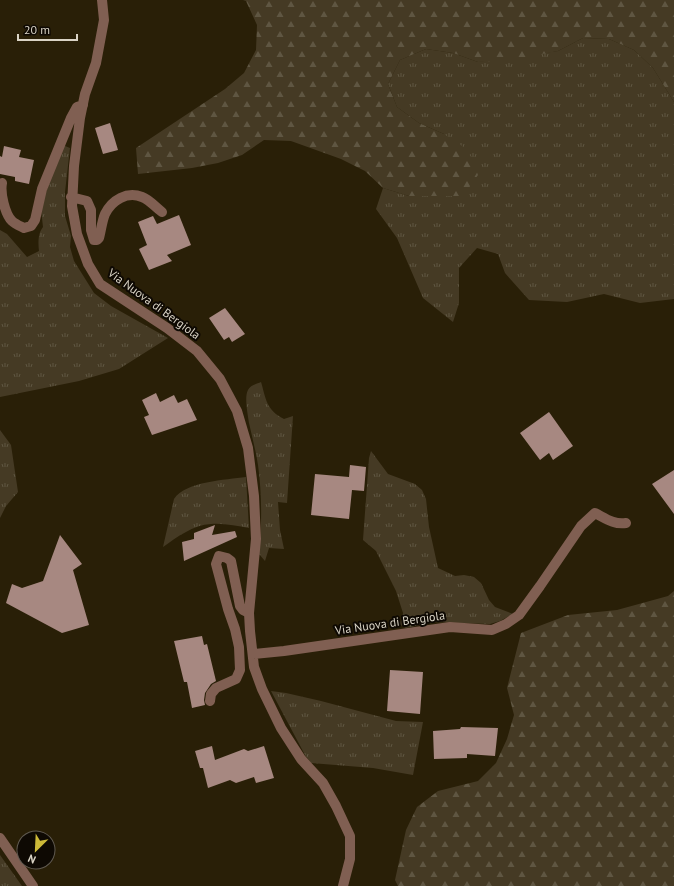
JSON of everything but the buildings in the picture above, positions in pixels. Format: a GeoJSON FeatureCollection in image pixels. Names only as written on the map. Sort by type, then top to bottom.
{"type":"FeatureCollection","features":[{"type":"Feature","properties":{"kind":"street","name":"Via Nuova di Bergiola"},"geometry":{"type":"LineString","coordinates":[[102,0],[104,20],[96,63],[83,105],[74,166],[72,206],[77,234],[88,264],[100,284],[167,328],[197,351],[220,379],[238,411],[248,448],[254,496],[256,539],[250,613],[254,667],[262,689],[281,728],[301,759],[323,783],[350,836],[350,859],[343,886]]}},
{"type":"Feature","properties":{"kind":"street"},"geometry":{"type":"LineString","coordinates":[[0,212],[24,228],[31,226],[35,220],[42,189],[71,118],[77,107],[83,105]]}},
{"type":"Feature","properties":{"kind":"street"},"geometry":{"type":"LineString","coordinates":[[2,183],[1,192],[11,220]]}},
{"type":"Feature","properties":{"kind":"street"},"geometry":{"type":"LineString","coordinates":[[72,197],[87,200],[91,210],[91,230],[94,240],[99,238],[106,214],[113,205],[126,195],[142,197],[150,201],[162,212]]}},
{"type":"Feature","properties":{"kind":"street","name":"Via Nuova di Bergiola"},"geometry":{"type":"LineString","coordinates":[[253,654],[284,651],[450,627],[492,630],[506,624],[519,615],[581,526],[595,513],[612,522],[619,524],[626,523]]}},
{"type":"Feature","properties":{"kind":"street"},"geometry":{"type":"LineString","coordinates":[[210,701],[211,694],[216,688],[236,678],[240,670],[239,647],[235,629],[216,564],[219,556],[227,558],[231,561],[240,606],[243,610],[250,613]]}},
{"type":"Feature","properties":{"kind":"street"},"geometry":{"type":"LineString","coordinates":[[0,838],[33,886]]}},
{"type":"Feature","properties":{"kind":"green space"},"geometry":{"type":"Polygon","coordinates":[[[243,0],[674,0],[674,102],[653,68],[634,50],[609,39],[583,38],[558,51],[504,61],[478,62],[453,53],[426,49],[400,60],[388,84],[397,107],[419,123],[444,134],[468,150],[478,175],[463,196],[409,196],[383,188],[365,171],[341,159],[291,141],[264,140],[242,155],[218,163],[192,168],[138,174],[136,148],[225,89],[244,73],[256,50],[257,25],[246,1],[243,0]]]}},
{"type":"Feature","properties":{"kind":"green space"},"geometry":{"type":"Polygon","coordinates":[[[583,38],[609,39],[634,50],[653,68],[674,102],[674,299],[640,303],[604,294],[567,302],[529,300],[505,273],[498,254],[477,248],[459,268],[459,303],[453,322],[423,298],[397,238],[376,209],[383,188],[409,196],[444,134],[419,123],[397,107],[388,84],[400,60],[426,49],[453,53],[478,62],[558,51],[583,38]]]}},
{"type":"Feature","properties":{"kind":"green space"},"geometry":{"type":"Polygon","coordinates":[[[65,146],[70,148],[65,192],[65,216],[71,236],[70,247],[74,261],[94,293],[111,306],[168,338],[119,369],[79,381],[0,397],[0,230],[7,234],[27,257],[39,251],[38,245],[40,232],[43,227],[41,209],[43,200],[62,148],[65,146]]]}},
{"type":"Feature","properties":{"kind":"green space"},"geometry":{"type":"Polygon","coordinates":[[[261,382],[270,408],[278,416],[284,419],[293,416],[287,503],[278,502],[280,530],[284,549],[269,548],[265,561],[259,554],[261,532],[261,498],[257,460],[246,401],[249,388],[261,382]]]}},
{"type":"Feature","properties":{"kind":"green space"},"geometry":{"type":"Polygon","coordinates":[[[0,430],[11,445],[18,492],[6,506],[0,518],[0,430]]]}},
{"type":"Feature","properties":{"kind":"green space"},"geometry":{"type":"Polygon","coordinates":[[[371,451],[388,474],[415,484],[422,490],[426,499],[429,527],[438,568],[455,576],[464,575],[474,577],[481,583],[489,600],[495,607],[513,614],[500,621],[490,624],[433,622],[406,628],[399,624],[403,613],[396,591],[376,551],[363,540],[369,458],[371,451]]]}},
{"type":"Feature","properties":{"kind":"green space"},"geometry":{"type":"Polygon","coordinates":[[[246,477],[249,528],[221,524],[204,525],[186,532],[163,547],[174,499],[180,493],[188,488],[207,482],[246,477]]]}},
{"type":"Feature","properties":{"kind":"green space"},"geometry":{"type":"Polygon","coordinates":[[[674,591],[674,886],[398,886],[395,880],[406,830],[417,807],[438,791],[478,781],[496,763],[507,739],[514,715],[507,688],[521,633],[568,615],[617,610],[668,596],[674,591]]]}},
{"type":"Feature","properties":{"kind":"green space"},"geometry":{"type":"Polygon","coordinates":[[[271,691],[321,701],[396,721],[423,722],[413,775],[373,768],[311,763],[305,755],[271,691]]]}},
{"type":"Feature","properties":{"kind":"green space"},"geometry":{"type":"Polygon","coordinates":[[[0,855],[22,886],[0,886],[0,855]]]}}]}
